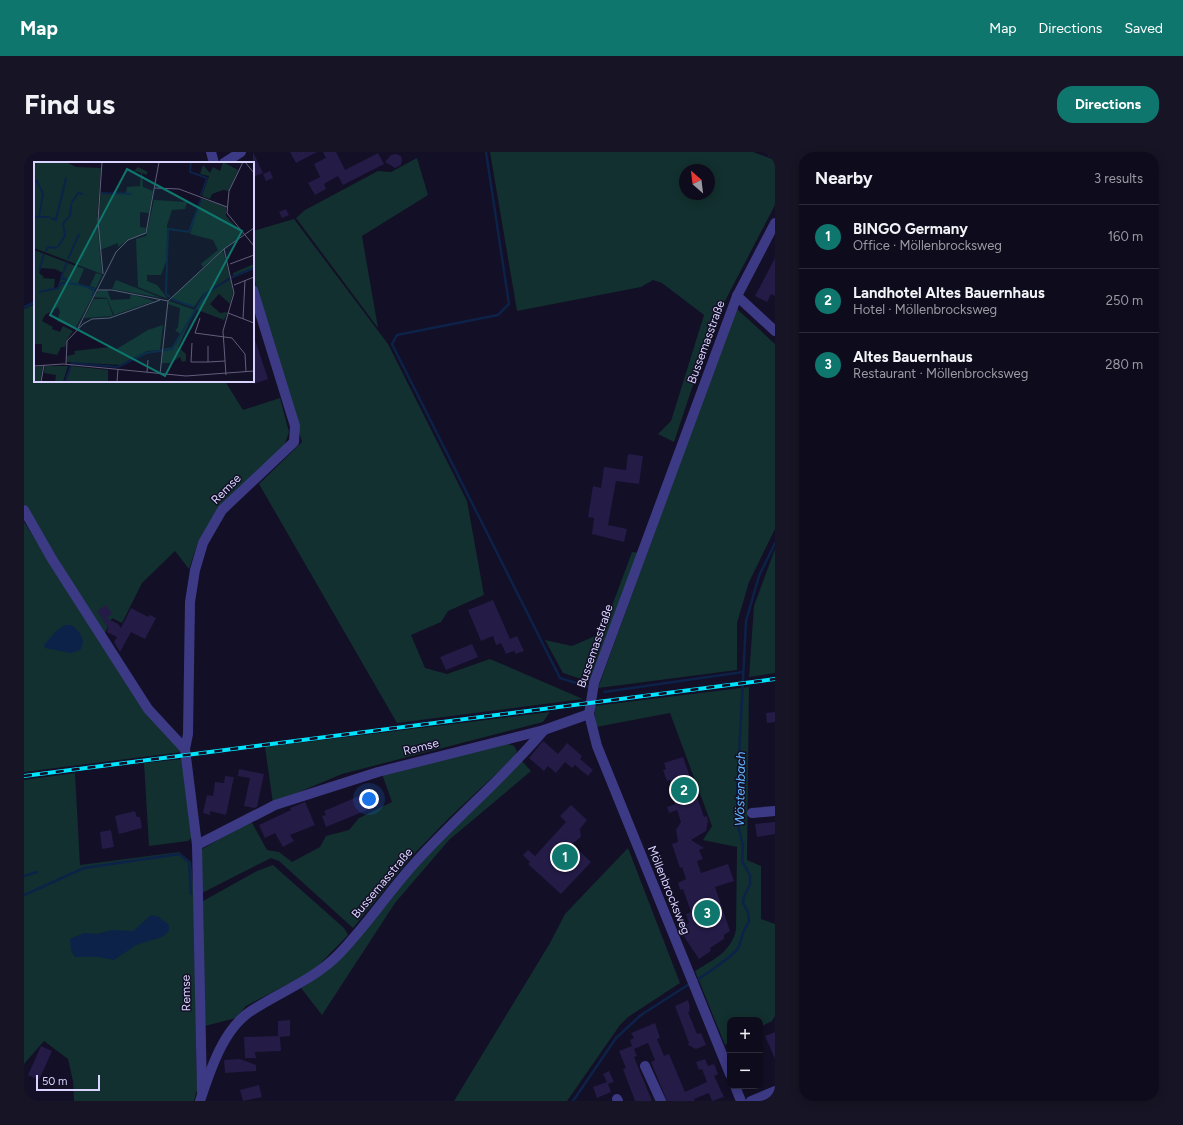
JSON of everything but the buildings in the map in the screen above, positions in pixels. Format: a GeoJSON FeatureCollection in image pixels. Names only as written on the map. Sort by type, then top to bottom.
{"type":"FeatureCollection","features":[{"type":"Feature","properties":{"kind":"street"},"geometry":{"type":"LineString","coordinates":[[211,152],[214,162]]}},
{"type":"Feature","properties":{"kind":"street"},"geometry":{"type":"LineString","coordinates":[[226,162],[241,152]]}},
{"type":"Feature","properties":{"kind":"street","name":"Bussemasstraße"},"geometry":{"type":"LineString","coordinates":[[201,1097],[216,1058],[233,1028],[250,1011],[316,975],[340,953],[413,865],[522,756],[544,730],[588,714],[594,683],[737,296],[775,223]]}},
{"type":"Feature","properties":{"kind":"street","name":"Remse"},"geometry":{"type":"LineString","coordinates":[[201,1097],[197,845],[185,749],[188,734],[190,602],[195,570],[203,543],[222,510],[294,442],[295,426],[254,293]]}},
{"type":"Feature","properties":{"kind":"street"},"geometry":{"type":"LineString","coordinates":[[737,296],[775,331]]}},
{"type":"Feature","properties":{"kind":"street"},"geometry":{"type":"LineString","coordinates":[[24,510],[52,559],[148,709],[185,749]]}},
{"type":"Feature","properties":{"kind":"street","name":"Möllenbrocksweg"},"geometry":{"type":"LineString","coordinates":[[588,714],[597,746],[727,1067]]}},
{"type":"Feature","properties":{"kind":"street","name":"Remse"},"geometry":{"type":"LineString","coordinates":[[197,845],[275,805],[378,772],[544,730]]}},
{"type":"Feature","properties":{"kind":"street"},"geometry":{"type":"LineString","coordinates":[[752,813],[775,811]]}},
{"type":"Feature","properties":{"kind":"street"},"geometry":{"type":"LineString","coordinates":[[645,1066],[660,1101]]}},
{"type":"Feature","properties":{"kind":"street"},"geometry":{"type":"LineString","coordinates":[[736,1089],[741,1101]]}},
{"type":"Feature","properties":{"kind":"street"},"geometry":{"type":"LineString","coordinates":[[750,1101],[775,1091]]}},
{"type":"Feature","properties":{"kind":"green space"},"geometry":{"type":"Polygon","coordinates":[[[490,152],[753,152],[775,160],[775,205],[714,322],[674,442],[658,434],[671,421],[704,315],[662,283],[653,280],[641,287],[517,311],[490,152]]]}},
{"type":"Feature","properties":{"kind":"green space"},"geometry":{"type":"Polygon","coordinates":[[[417,158],[428,195],[362,236],[378,328],[296,218],[305,210],[378,171],[391,172],[417,158]]]}},
{"type":"Feature","properties":{"kind":"green space"},"geometry":{"type":"Polygon","coordinates":[[[294,219],[388,344],[467,501],[484,595],[448,611],[441,622],[411,635],[425,668],[447,674],[490,659],[583,699],[397,723],[259,484],[302,442],[254,278],[254,231],[294,219]]]}},
{"type":"Feature","properties":{"kind":"green space"},"geometry":{"type":"Polygon","coordinates":[[[34,304],[34,382],[226,382],[243,410],[280,398],[289,432],[284,446],[219,508],[198,542],[189,569],[175,551],[142,583],[122,623],[112,618],[104,635],[24,504],[24,309],[34,304]]]}},
{"type":"Feature","properties":{"kind":"green space"},"geometry":{"type":"Polygon","coordinates":[[[736,308],[775,344],[775,529],[749,582],[737,623],[737,670],[598,688],[736,308]]]}},
{"type":"Feature","properties":{"kind":"green space"},"geometry":{"type":"Polygon","coordinates":[[[24,522],[101,643],[182,752],[24,772],[24,522]]]}},
{"type":"Feature","properties":{"kind":"green space"},"geometry":{"type":"Polygon","coordinates":[[[775,549],[775,673],[749,677],[754,606],[775,549]]]}},
{"type":"Feature","properties":{"kind":"green space"},"geometry":{"type":"Polygon","coordinates":[[[632,552],[640,553],[590,682],[563,673],[545,640],[572,646],[602,633],[632,552]]]}},
{"type":"Feature","properties":{"kind":"green space"},"geometry":{"type":"Polygon","coordinates":[[[749,687],[747,860],[761,866],[761,919],[775,924],[775,1016],[772,1021],[763,1026],[763,1017],[727,1017],[727,1044],[725,1045],[695,971],[726,950],[734,938],[736,930],[737,847],[703,840],[712,826],[670,713],[596,727],[594,706],[749,687]]]}},
{"type":"Feature","properties":{"kind":"green space"},"geometry":{"type":"Polygon","coordinates":[[[550,712],[543,722],[342,774],[273,803],[265,747],[550,712]]]}},
{"type":"Feature","properties":{"kind":"green space"},"geometry":{"type":"Polygon","coordinates":[[[505,743],[514,746],[517,751],[514,757],[449,818],[414,854],[353,928],[279,861],[271,858],[202,893],[202,849],[251,821],[267,850],[279,852],[292,862],[320,847],[326,836],[349,830],[359,818],[392,802],[382,774],[505,743]]]}},
{"type":"Feature","properties":{"kind":"green space"},"geometry":{"type":"Polygon","coordinates":[[[183,759],[193,836],[188,841],[149,846],[144,763],[183,759]]]}},
{"type":"Feature","properties":{"kind":"green space"},"geometry":{"type":"Polygon","coordinates":[[[522,761],[531,771],[449,840],[395,903],[322,1015],[301,988],[320,975],[354,944],[414,870],[440,841],[522,761]]]}},
{"type":"Feature","properties":{"kind":"green space"},"geometry":{"type":"Polygon","coordinates":[[[75,773],[80,865],[179,852],[191,862],[194,898],[197,1090],[194,1101],[74,1101],[73,1081],[68,1059],[44,1041],[24,1064],[24,780],[75,773]]]}},
{"type":"Feature","properties":{"kind":"green space"},"geometry":{"type":"Polygon","coordinates":[[[628,848],[680,983],[628,1017],[620,1025],[567,1101],[454,1101],[550,943],[565,914],[628,848]]]}},
{"type":"Feature","properties":{"kind":"green space"},"geometry":{"type":"Polygon","coordinates":[[[273,865],[344,928],[348,935],[313,971],[246,1006],[236,1018],[205,1026],[203,901],[257,871],[273,865]]]}},
{"type":"Feature","properties":{"kind":"water"},"geometry":{"type":"Polygon","coordinates":[[[65,625],[71,625],[81,636],[83,643],[80,650],[71,653],[45,648],[44,645],[56,631],[65,625]]]}},
{"type":"Feature","properties":{"kind":"water"},"geometry":{"type":"Polygon","coordinates":[[[151,915],[159,917],[169,925],[169,931],[162,937],[136,945],[114,960],[98,957],[75,957],[71,951],[70,939],[84,933],[97,934],[112,930],[133,931],[151,915]]]}},
{"type":"Feature","properties":{"kind":"waterway"},"geometry":{"type":"LineString","coordinates":[[486,152],[509,304],[498,315],[397,335],[392,344],[560,678],[589,687]]}},
{"type":"Feature","properties":{"kind":"waterway"},"geometry":{"type":"LineString","coordinates":[[24,307],[34,302]]}},
{"type":"Feature","properties":{"kind":"waterway","name":"Wöstenbach"},"geometry":{"type":"LineString","coordinates":[[695,981],[731,956],[740,945],[744,930],[749,922],[748,912],[743,903],[750,884],[750,875],[742,861],[743,846],[738,825],[737,796],[746,621],[759,576],[775,543]]}},
{"type":"Feature","properties":{"kind":"waterway"},"geometry":{"type":"LineString","coordinates":[[604,692],[743,672]]}},
{"type":"Feature","properties":{"kind":"waterway"},"geometry":{"type":"LineString","coordinates":[[24,895],[84,868],[179,854],[189,862],[191,894]]}},
{"type":"Feature","properties":{"kind":"waterway"},"geometry":{"type":"LineString","coordinates":[[24,876],[37,872]]}},
{"type":"Feature","properties":{"kind":"waterway","name":"Wöstenbach"},"geometry":{"type":"LineString","coordinates":[[573,1101],[616,1038],[641,1015],[691,983]]}},
{"type":"Feature","properties":{"kind":"railway"},"geometry":{"type":"LineString","coordinates":[[24,776],[775,679]]}},
{"type":"Feature","properties":{"kind":"place","name":"Landhotel Altes Bauernhaus"},"geometry":{"type":"Point","coordinates":[684,790]}},
{"type":"Feature","properties":{"kind":"place","name":"BINGO Germany"},"geometry":{"type":"Point","coordinates":[565,857]}},
{"type":"Feature","properties":{"kind":"place","name":"Altes Bauernhaus"},"geometry":{"type":"Point","coordinates":[707,913]}}]}
